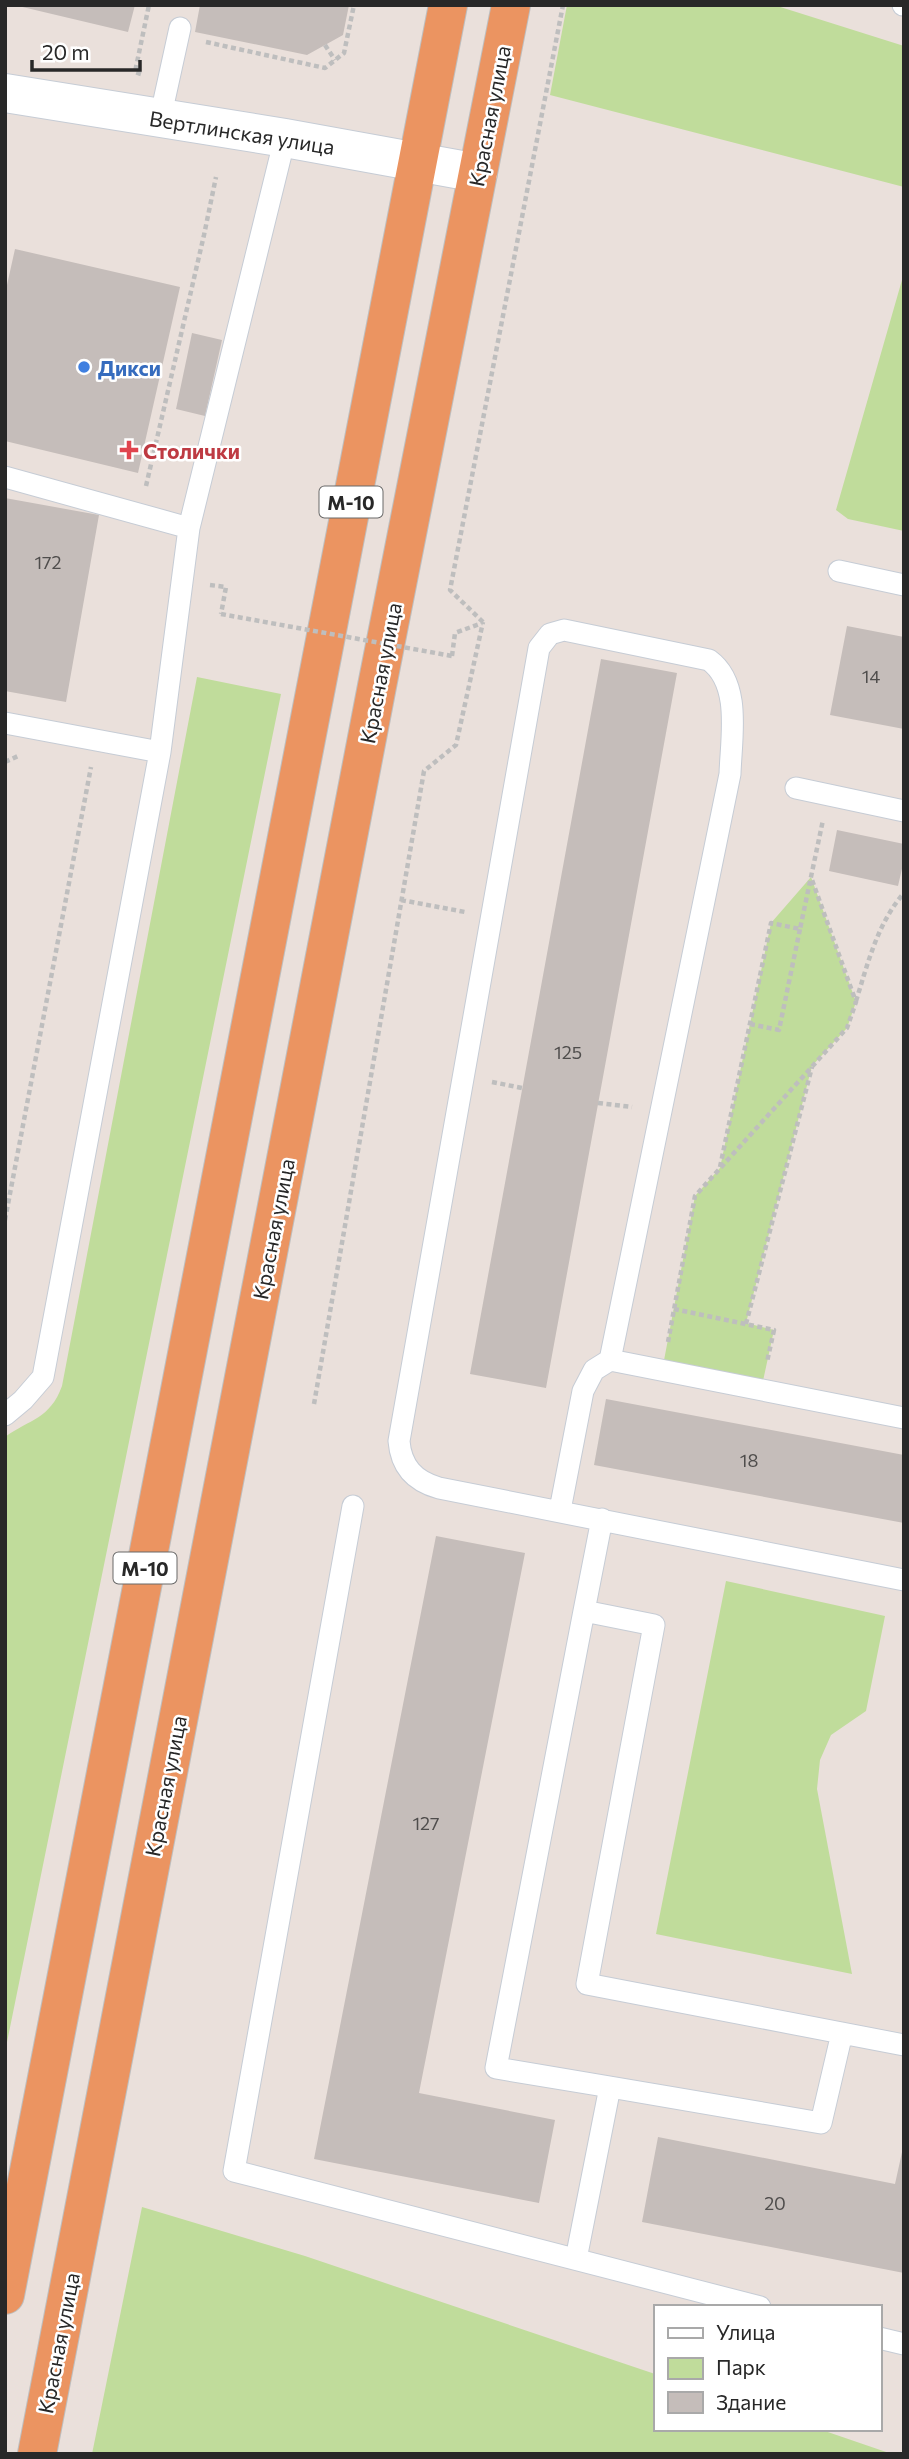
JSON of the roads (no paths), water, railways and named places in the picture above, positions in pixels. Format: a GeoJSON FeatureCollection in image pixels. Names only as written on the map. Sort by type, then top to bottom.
{"type":"FeatureCollection","features":[{"type":"Feature","properties":{"kind":"highway","name":"М-10"},"geometry":{"type":"LineString","coordinates":[[5,2295],[448,5]]}},
{"type":"Feature","properties":{"kind":"highway","name":"Красная улица"},"geometry":{"type":"LineString","coordinates":[[37,2454],[511,5]]}},
{"type":"Feature","properties":{"kind":"main road","name":"Вертлинская улица"},"geometry":{"type":"LineString","coordinates":[[5,93],[285,138],[478,173]]}},
{"type":"Feature","properties":{"kind":"lane"},"geometry":{"type":"LineString","coordinates":[[160,119],[179,32]]}},
{"type":"Feature","properties":{"kind":"lane"},"geometry":{"type":"LineString","coordinates":[[5,1415],[23,1400],[43,1377],[160,752],[189,528],[285,138]]}},
{"type":"Feature","properties":{"kind":"lane"},"geometry":{"type":"LineString","coordinates":[[5,477],[189,528]]}},
{"type":"Feature","properties":{"kind":"lane"},"geometry":{"type":"LineString","coordinates":[[839,571],[904,585]]}},
{"type":"Feature","properties":{"kind":"lane"},"geometry":{"type":"LineString","coordinates":[[610,1360],[730,774],[732,707],[727,688],[715,665],[709,660],[564,630],[550,634],[539,648],[399,1441],[400,1450],[408,1470],[426,1484],[904,1580]]}},
{"type":"Feature","properties":{"kind":"lane"},"geometry":{"type":"LineString","coordinates":[[5,723],[160,752]]}},
{"type":"Feature","properties":{"kind":"lane"},"geometry":{"type":"LineString","coordinates":[[796,788],[904,811]]}},
{"type":"Feature","properties":{"kind":"lane"},"geometry":{"type":"LineString","coordinates":[[560,1510],[583,1391],[594,1370],[610,1360],[904,1418]]}},
{"type":"Feature","properties":{"kind":"lane"},"geometry":{"type":"LineString","coordinates":[[353,1506],[234,2171],[752,2305]]}},
{"type":"Feature","properties":{"kind":"lane"},"geometry":{"type":"LineString","coordinates":[[602,1519],[496,2068],[821,2123],[842,2034]]}},
{"type":"Feature","properties":{"kind":"lane"},"geometry":{"type":"LineString","coordinates":[[584,1611],[653,1625],[587,1984],[904,2045]]}},
{"type":"Feature","properties":{"kind":"lane"},"geometry":{"type":"LineString","coordinates":[[576,2259],[610,2087]]}},
{"type":"Feature","properties":{"kind":"lane"},"geometry":{"type":"LineString","coordinates":[[881,2338],[904,2344]]}},
{"type":"Feature","properties":{"kind":"place","name":"Дикси"},"geometry":{"type":"Point","coordinates":[84,367]}},
{"type":"Feature","properties":{"kind":"place","name":"Столички"},"geometry":{"type":"Point","coordinates":[129,450]}}]}
